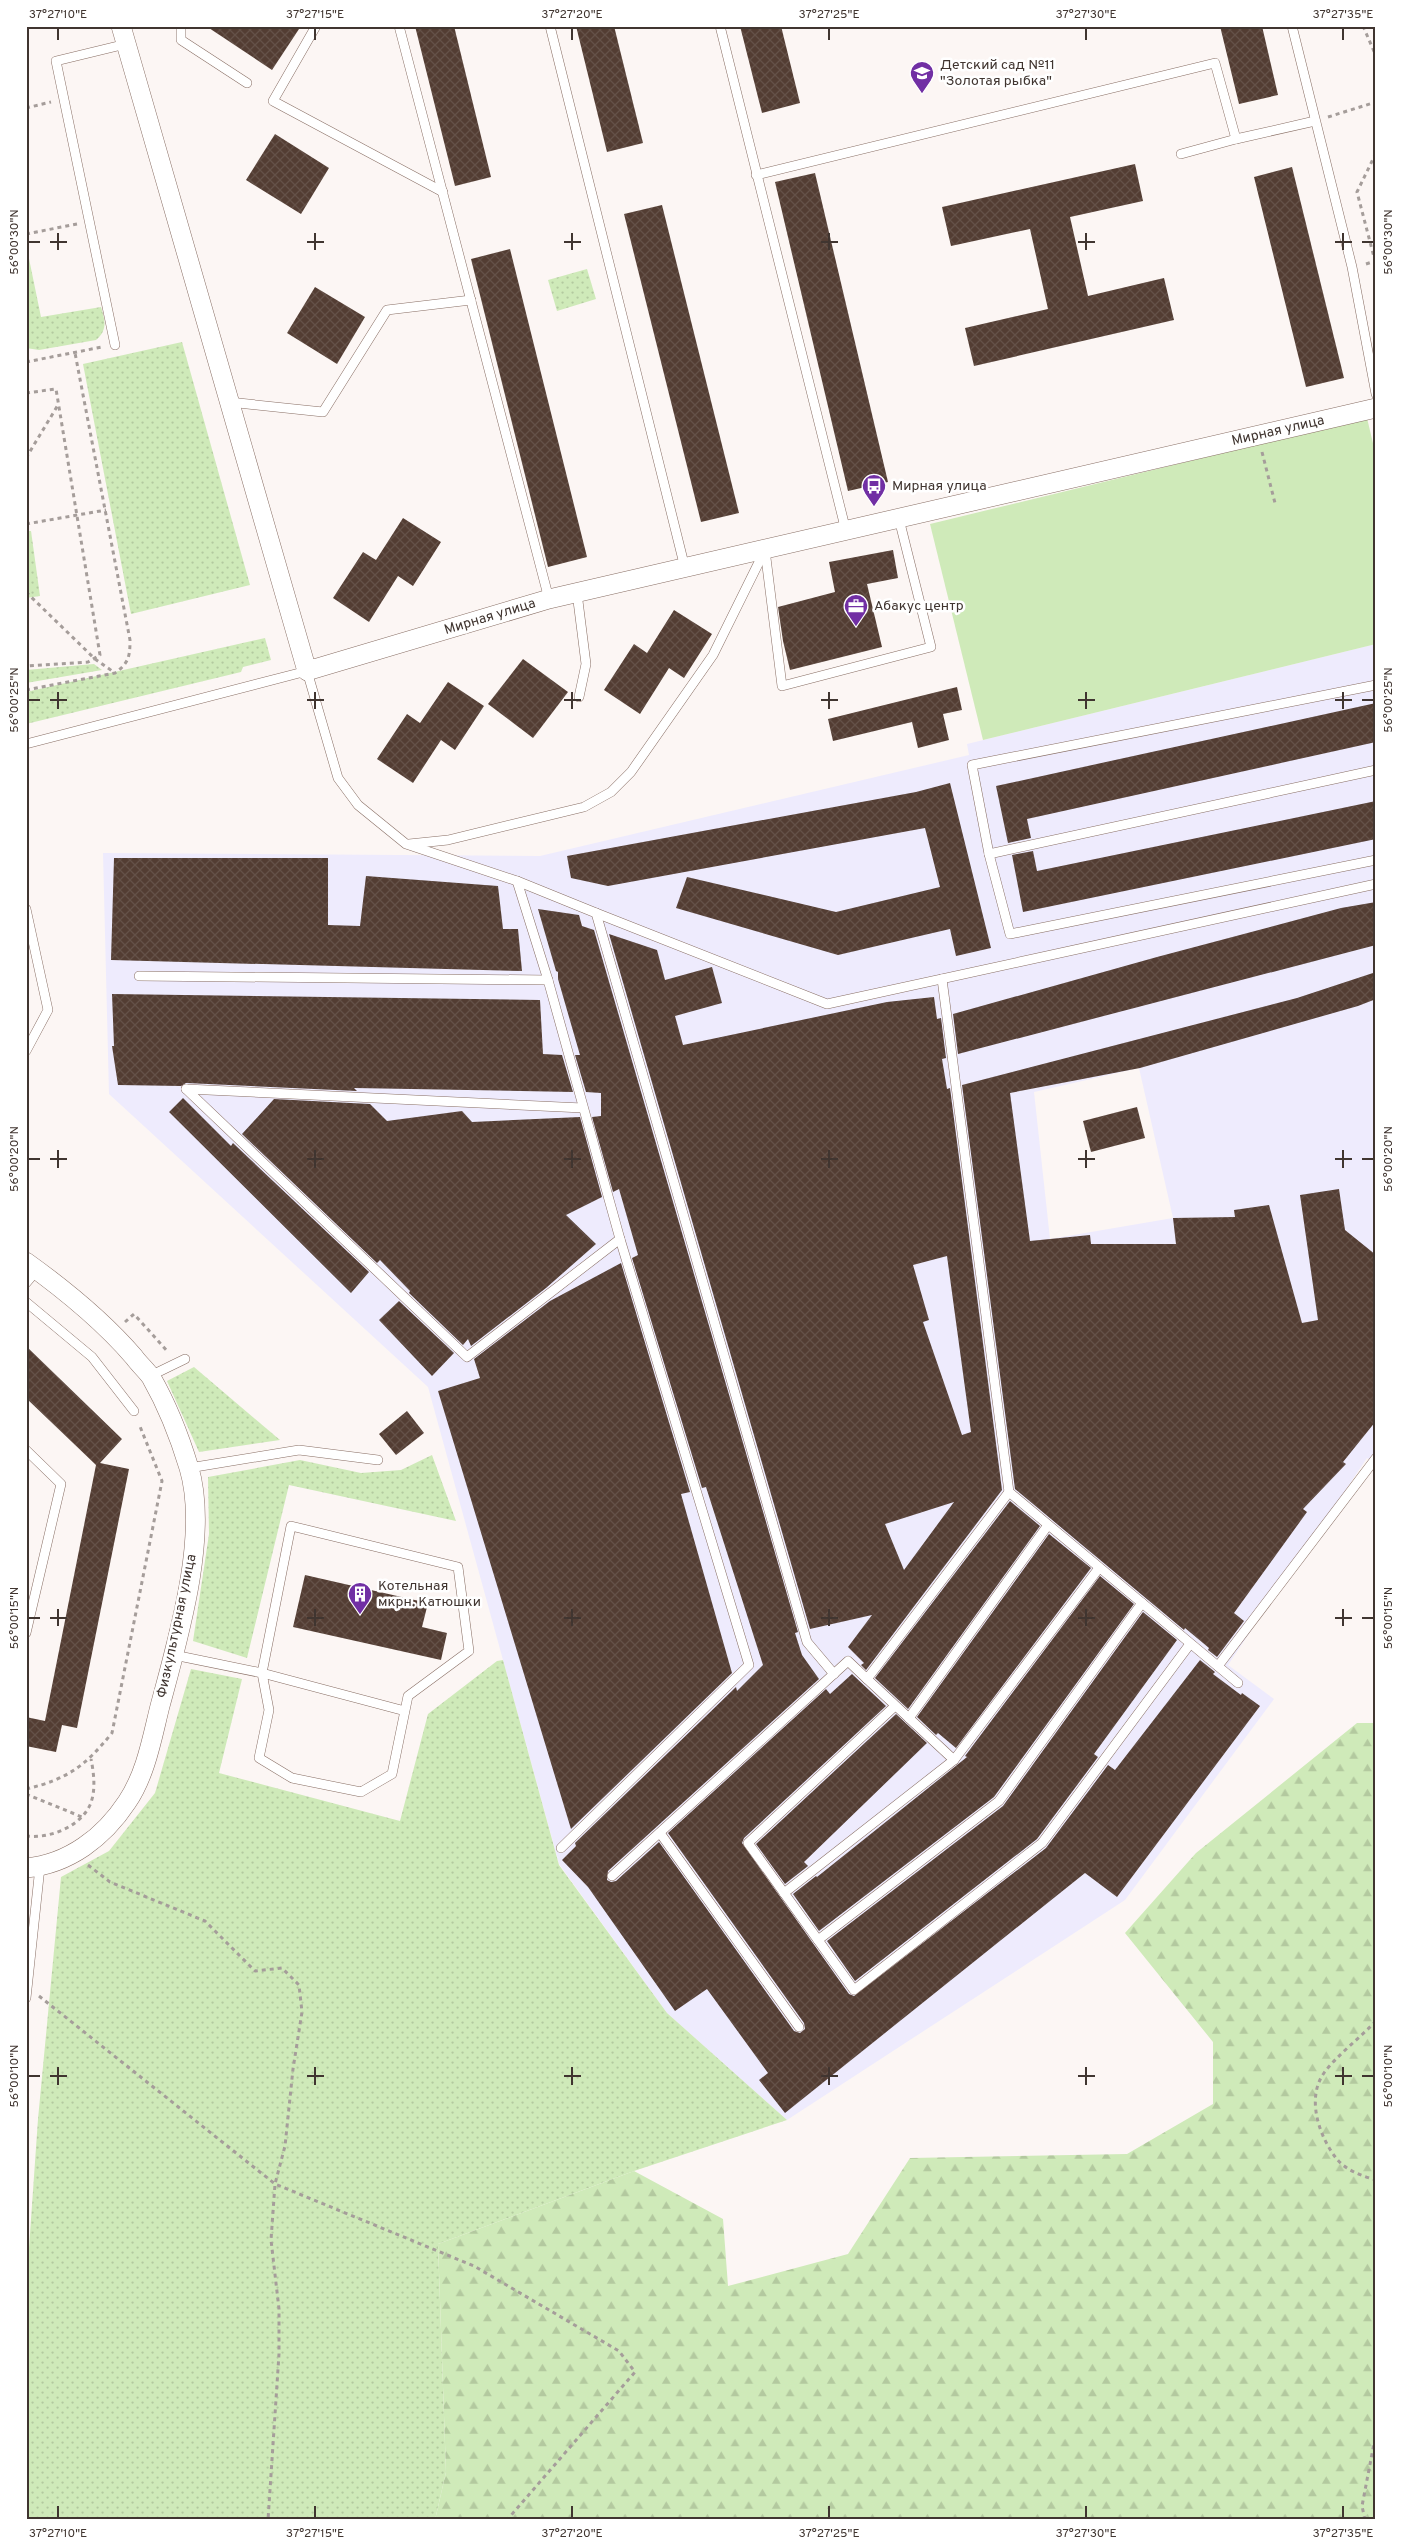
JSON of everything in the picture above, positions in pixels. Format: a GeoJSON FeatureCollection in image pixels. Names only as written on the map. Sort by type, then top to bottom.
{"type":"FeatureCollection","features":[{"type":"Feature","properties":{"kind":"street"},"geometry":{"type":"LineString","coordinates":[[123,35],[308,671]]}},
{"type":"Feature","properties":{"kind":"street","name":"Мирная улица"},"geometry":{"type":"LineString","coordinates":[[308,671],[549,599],[1376,408]]}},
{"type":"Feature","properties":{"kind":"street","name":"Физкультурная улица"},"geometry":{"type":"LineString","coordinates":[[30,1272],[113,1333],[150,1376],[176,1432],[189,1468],[194,1488],[195,1525],[192,1564],[174,1655],[144,1769],[127,1802],[98,1837],[73,1854],[33,1867]]}},
{"type":"Feature","properties":{"kind":"lane"},"geometry":{"type":"LineString","coordinates":[[181,26],[181,40],[247,83]]}},
{"type":"Feature","properties":{"kind":"lane"},"geometry":{"type":"LineString","coordinates":[[316,26],[272,101],[442,192]]}},
{"type":"Feature","properties":{"kind":"lane"},"geometry":{"type":"LineString","coordinates":[[400,26],[549,599]]}},
{"type":"Feature","properties":{"kind":"lane"},"geometry":{"type":"LineString","coordinates":[[550,26],[685,568]]}},
{"type":"Feature","properties":{"kind":"lane"},"geometry":{"type":"LineString","coordinates":[[720,26],[846,531]]}},
{"type":"Feature","properties":{"kind":"lane"},"geometry":{"type":"LineString","coordinates":[[1292,26],[1352,267],[1376,394]]}},
{"type":"Feature","properties":{"kind":"lane"},"geometry":{"type":"LineString","coordinates":[[115,345],[88,222],[56,60],[123,35]]}},
{"type":"Feature","properties":{"kind":"lane"},"geometry":{"type":"LineString","coordinates":[[756,175],[1215,63],[1236,139]]}},
{"type":"Feature","properties":{"kind":"lane"},"geometry":{"type":"LineString","coordinates":[[1181,154],[1236,139],[1316,121]]}},
{"type":"Feature","properties":{"kind":"lane"},"geometry":{"type":"LineString","coordinates":[[229,402],[323,412],[387,310],[471,300]]}},
{"type":"Feature","properties":{"kind":"lane"},"geometry":{"type":"LineString","coordinates":[[765,550],[782,686],[931,647],[899,518]]}},
{"type":"Feature","properties":{"kind":"lane"},"geometry":{"type":"LineString","coordinates":[[406,844],[448,840],[584,808],[611,792],[631,772],[713,655],[765,550]]}},
{"type":"Feature","properties":{"kind":"lane"},"geometry":{"type":"LineString","coordinates":[[577,593],[586,664],[579,697]]}},
{"type":"Feature","properties":{"kind":"lane"},"geometry":{"type":"LineString","coordinates":[[26,744],[308,671],[338,778],[358,805],[406,844],[517,881],[827,1004],[1376,884]]}},
{"type":"Feature","properties":{"kind":"lane"},"geometry":{"type":"LineString","coordinates":[[1376,686],[972,765],[990,854],[1010,934],[1376,860]]}},
{"type":"Feature","properties":{"kind":"lane"},"geometry":{"type":"LineString","coordinates":[[990,854],[1376,770]]}},
{"type":"Feature","properties":{"kind":"lane"},"geometry":{"type":"LineString","coordinates":[[517,881],[548,980],[620,1239],[749,1665],[561,1848]]}},
{"type":"Feature","properties":{"kind":"lane"},"geometry":{"type":"LineString","coordinates":[[26,909],[48,1010],[26,1051]]}},
{"type":"Feature","properties":{"kind":"lane"},"geometry":{"type":"LineString","coordinates":[[596,913],[807,1642],[834,1674]]}},
{"type":"Feature","properties":{"kind":"lane"},"geometry":{"type":"LineString","coordinates":[[139,976],[548,980]]}},
{"type":"Feature","properties":{"kind":"lane"},"geometry":{"type":"LineString","coordinates":[[942,979],[1008,1492],[1238,1683]]}},
{"type":"Feature","properties":{"kind":"lane"},"geometry":{"type":"LineString","coordinates":[[583,1108],[186,1089],[467,1357],[620,1239]]}},
{"type":"Feature","properties":{"kind":"lane"},"geometry":{"type":"LineString","coordinates":[[26,1302],[92,1357],[134,1411]]}},
{"type":"Feature","properties":{"kind":"lane"},"geometry":{"type":"LineString","coordinates":[[150,1376],[185,1359]]}},
{"type":"Feature","properties":{"kind":"lane"},"geometry":{"type":"LineString","coordinates":[[26,1450],[61,1484],[26,1633]]}},
{"type":"Feature","properties":{"kind":"lane"},"geometry":{"type":"LineString","coordinates":[[189,1468],[299,1450],[378,1460]]}},
{"type":"Feature","properties":{"kind":"lane"},"geometry":{"type":"LineString","coordinates":[[1218,1666],[1376,1458]]}},
{"type":"Feature","properties":{"kind":"lane"},"geometry":{"type":"LineString","coordinates":[[867,1679],[1008,1492]]}},
{"type":"Feature","properties":{"kind":"lane"},"geometry":{"type":"LineString","coordinates":[[909,1718],[1048,1525]]}},
{"type":"Feature","properties":{"kind":"lane"},"geometry":{"type":"LineString","coordinates":[[291,1526],[458,1567],[469,1650],[408,1696],[392,1774],[361,1792],[292,1778],[259,1758],[269,1710],[262,1673],[291,1526]]}},
{"type":"Feature","properties":{"kind":"lane"},"geometry":{"type":"LineString","coordinates":[[784,1893],[954,1760],[1099,1568]]}},
{"type":"Feature","properties":{"kind":"lane"},"geometry":{"type":"LineString","coordinates":[[818,1940],[999,1801],[1142,1603]]}},
{"type":"Feature","properties":{"kind":"lane"},"geometry":{"type":"LineString","coordinates":[[896,1706],[748,1843],[854,1990],[1042,1843],[1190,1644]]}},
{"type":"Feature","properties":{"kind":"lane"},"geometry":{"type":"LineString","coordinates":[[174,1655],[262,1673],[405,1711]]}},
{"type":"Feature","properties":{"kind":"lane"},"geometry":{"type":"LineString","coordinates":[[612,1876],[848,1661],[954,1760]]}},
{"type":"Feature","properties":{"kind":"lane"},"geometry":{"type":"LineString","coordinates":[[660,1833],[799,2027]]}},
{"type":"Feature","properties":{"kind":"lane"},"geometry":{"type":"LineString","coordinates":[[26,1998],[33,1867]]}},
{"type":"Feature","properties":{"kind":"path"},"geometry":{"type":"LineString","coordinates":[[1363,26],[1376,56]]}},
{"type":"Feature","properties":{"kind":"path"},"geometry":{"type":"LineString","coordinates":[[26,108],[64,100]]}},
{"type":"Feature","properties":{"kind":"path"},"geometry":{"type":"LineString","coordinates":[[1316,121],[1376,102]]}},
{"type":"Feature","properties":{"kind":"path"},"geometry":{"type":"LineString","coordinates":[[1352,267],[1376,262],[1357,192],[1376,153]]}},
{"type":"Feature","properties":{"kind":"path"},"geometry":{"type":"LineString","coordinates":[[26,234],[88,222]]}},
{"type":"Feature","properties":{"kind":"path"},"geometry":{"type":"LineString","coordinates":[[26,362],[115,345]]}},
{"type":"Feature","properties":{"kind":"path"},"geometry":{"type":"LineString","coordinates":[[26,690],[115,673],[123,668],[130,657],[130,640],[75,353]]}},
{"type":"Feature","properties":{"kind":"path"},"geometry":{"type":"LineString","coordinates":[[26,393],[56,389],[100,655],[96,659],[26,666]]}},
{"type":"Feature","properties":{"kind":"path"},"geometry":{"type":"LineString","coordinates":[[26,458],[59,405]]}},
{"type":"Feature","properties":{"kind":"path"},"geometry":{"type":"LineString","coordinates":[[1260,444],[1275,503]]}},
{"type":"Feature","properties":{"kind":"path"},"geometry":{"type":"LineString","coordinates":[[26,524],[106,510]]}},
{"type":"Feature","properties":{"kind":"path"},"geometry":{"type":"LineString","coordinates":[[26,592],[96,659],[115,673]]}},
{"type":"Feature","properties":{"kind":"path"},"geometry":{"type":"LineString","coordinates":[[26,1789],[55,1782],[91,1759],[112,1733],[162,1481],[134,1411]]}},
{"type":"Feature","properties":{"kind":"path"},"geometry":{"type":"LineString","coordinates":[[26,1836],[50,1835],[82,1817],[90,1805],[95,1778],[91,1759]]}},
{"type":"Feature","properties":{"kind":"path"},"geometry":{"type":"LineString","coordinates":[[26,1794],[82,1817]]}},
{"type":"Feature","properties":{"kind":"path"},"geometry":{"type":"LineString","coordinates":[[73,1854],[110,1882],[205,1921],[255,1972],[282,1968],[299,1985],[302,2012],[293,2069],[286,2146],[274,2184],[271,2240],[279,2309],[279,2354],[268,2520]]}},
{"type":"Feature","properties":{"kind":"path"},"geometry":{"type":"LineString","coordinates":[[27,1986],[274,2184],[474,2266],[619,2351],[635,2372],[507,2520]]}},
{"type":"Feature","properties":{"kind":"path"},"geometry":{"type":"LineString","coordinates":[[1376,2021],[1323,2073],[1314,2099],[1316,2118],[1336,2159],[1360,2175],[1376,2180]]}},
{"type":"Feature","properties":{"kind":"path"},"geometry":{"type":"LineString","coordinates":[[1365,2520],[1362,2506],[1376,2433]]}},
{"type":"Feature","properties":{"kind":"shaded area"},"geometry":{"type":"Polygon","coordinates":[[[1376,644],[1376,1464],[1367,1458],[1228,1665],[1274,1699],[1125,1900],[787,2120],[667,2013],[559,1864],[428,1387],[109,1094],[103,853],[540,856],[969,755],[967,744],[1376,644]],[[1139,1068],[1034,1092],[1050,1239],[1173,1218],[1139,1068]]]}},
{"type":"Feature","properties":{"kind":"green space"},"geometry":{"type":"Polygon","coordinates":[[[26,244],[41,317],[101,307],[104,329],[96,340],[39,350],[26,348],[26,244]]]}},
{"type":"Feature","properties":{"kind":"green space"},"geometry":{"type":"Polygon","coordinates":[[[587,269],[596,299],[557,311],[548,280],[587,269]]]}},
{"type":"Feature","properties":{"kind":"green space"},"geometry":{"type":"Polygon","coordinates":[[[182,342],[250,585],[131,614],[83,364],[182,342]]]}},
{"type":"Feature","properties":{"kind":"green space"},"geometry":{"type":"Polygon","coordinates":[[[1367,418],[1376,456],[1376,644],[983,740],[930,524],[1367,418]]]}},
{"type":"Feature","properties":{"kind":"green space"},"geometry":{"type":"Polygon","coordinates":[[[26,531],[31,531],[40,596],[26,598],[26,531]]]}},
{"type":"Feature","properties":{"kind":"green space"},"geometry":{"type":"Polygon","coordinates":[[[265,638],[271,660],[243,667],[241,672],[26,724],[26,692],[265,638]]]}},
{"type":"Feature","properties":{"kind":"green space"},"geometry":{"type":"Polygon","coordinates":[[[94,664],[102,670],[26,683],[26,670],[94,664]]]}},
{"type":"Feature","properties":{"kind":"green space"},"geometry":{"type":"Polygon","coordinates":[[[194,1367],[280,1440],[199,1452],[167,1381],[194,1367]]]}},
{"type":"Feature","properties":{"kind":"green space"},"geometry":{"type":"Polygon","coordinates":[[[432,1455],[456,1521],[289,1485],[247,1658],[193,1641],[209,1534],[208,1477],[300,1460],[361,1473],[401,1470],[432,1455]]]}},
{"type":"Feature","properties":{"kind":"green space"},"geometry":{"type":"Polygon","coordinates":[[[503,1660],[559,1865],[667,2013],[787,2120],[634,2171],[438,2244],[446,2472],[435,2520],[26,2520],[26,2291],[38,2119],[61,1877],[109,1851],[155,1793],[191,1669],[242,1679],[219,1773],[400,1821],[428,1714],[497,1661],[503,1660]]]}},
{"type":"Feature","properties":{"kind":"green space"},"geometry":{"type":"Polygon","coordinates":[[[1357,1723],[1376,1723],[1376,2520],[435,2520],[446,2472],[438,2244],[634,2171],[723,2219],[728,2286],[848,2254],[910,2158],[1127,2154],[1213,2104],[1213,2042],[1125,1933],[1196,1853],[1357,1723]]]}},
{"type":"Feature","properties":{"kind":"building"},"geometry":{"type":"Polygon","coordinates":[[[206,26],[301,26],[272,70],[206,26]]]}},
{"type":"Feature","properties":{"kind":"building"},"geometry":{"type":"Polygon","coordinates":[[[415,26],[454,26],[491,177],[455,186],[415,26]]]}},
{"type":"Feature","properties":{"kind":"building"},"geometry":{"type":"Polygon","coordinates":[[[576,26],[614,26],[643,143],[607,152],[576,26]]]}},
{"type":"Feature","properties":{"kind":"building"},"geometry":{"type":"Polygon","coordinates":[[[740,26],[781,26],[800,103],[762,113],[740,26]]]}},
{"type":"Feature","properties":{"kind":"building"},"geometry":{"type":"Polygon","coordinates":[[[1220,26],[1262,26],[1278,95],[1239,104],[1220,26]]]}},
{"type":"Feature","properties":{"kind":"building"},"geometry":{"type":"Polygon","coordinates":[[[275,134],[329,168],[301,214],[246,180],[275,134]]]}},
{"type":"Feature","properties":{"kind":"building"},"geometry":{"type":"Polygon","coordinates":[[[1135,164],[1143,201],[1070,217],[1088,296],[1164,278],[1174,320],[974,366],[965,328],[1048,309],[1030,229],[951,246],[942,207],[1135,164]]]}},
{"type":"Feature","properties":{"kind":"building"},"geometry":{"type":"Polygon","coordinates":[[[1292,167],[1344,378],[1306,387],[1254,177],[1292,167]]]}},
{"type":"Feature","properties":{"kind":"building"},"geometry":{"type":"Polygon","coordinates":[[[815,173],[888,482],[848,491],[775,182],[815,173]]]}},
{"type":"Feature","properties":{"kind":"building"},"geometry":{"type":"Polygon","coordinates":[[[662,205],[739,513],[701,522],[624,214],[662,205]]]}},
{"type":"Feature","properties":{"kind":"building"},"geometry":{"type":"Polygon","coordinates":[[[510,249],[587,557],[548,567],[471,259],[510,249]]]}},
{"type":"Feature","properties":{"kind":"building"},"geometry":{"type":"Polygon","coordinates":[[[315,287],[365,317],[337,364],[287,333],[315,287]]]}},
{"type":"Feature","properties":{"kind":"building"},"geometry":{"type":"Polygon","coordinates":[[[403,518],[441,542],[413,586],[398,576],[369,622],[333,598],[363,552],[376,560],[403,518]]]}},
{"type":"Feature","properties":{"kind":"building"},"geometry":{"type":"Polygon","coordinates":[[[893,550],[898,578],[867,584],[882,647],[790,670],[778,607],[835,592],[829,562],[893,550]]]}},
{"type":"Feature","properties":{"kind":"building"},"geometry":{"type":"Polygon","coordinates":[[[674,610],[712,634],[684,678],[669,668],[640,714],[604,690],[634,644],[647,653],[674,610]]]}},
{"type":"Feature","properties":{"kind":"building"},"geometry":{"type":"Polygon","coordinates":[[[523,659],[568,692],[533,738],[488,704],[523,659]]]}},
{"type":"Feature","properties":{"kind":"building"},"geometry":{"type":"Polygon","coordinates":[[[448,682],[484,706],[455,750],[441,740],[413,783],[377,759],[407,714],[420,723],[448,682]]]}},
{"type":"Feature","properties":{"kind":"building"},"geometry":{"type":"Polygon","coordinates":[[[957,687],[962,710],[943,714],[949,740],[918,748],[912,722],[833,741],[828,719],[957,687]]]}},
{"type":"Feature","properties":{"kind":"building"},"geometry":{"type":"Polygon","coordinates":[[[1376,703],[1376,742],[1027,819],[1031,838],[1008,843],[996,786],[1376,703]]]}},
{"type":"Feature","properties":{"kind":"building"},"geometry":{"type":"Polygon","coordinates":[[[950,783],[991,948],[956,956],[950,929],[838,955],[676,908],[687,877],[836,912],[940,887],[925,828],[608,886],[571,878],[567,856],[916,792],[950,783]]]}},
{"type":"Feature","properties":{"kind":"building"},"geometry":{"type":"Polygon","coordinates":[[[1376,801],[1376,839],[1023,912],[1012,855],[1033,851],[1037,871],[1376,801]]]}},
{"type":"Feature","properties":{"kind":"building"},"geometry":{"type":"Polygon","coordinates":[[[114,858],[328,858],[328,925],[360,926],[366,876],[498,886],[503,929],[518,929],[522,971],[111,960],[114,858]]]}},
{"type":"Feature","properties":{"kind":"building"},"geometry":{"type":"Polygon","coordinates":[[[1376,902],[1376,945],[958,1054],[953,1014],[1341,908],[1376,902]]]}},
{"type":"Feature","properties":{"kind":"building"},"geometry":{"type":"Polygon","coordinates":[[[538,909],[579,915],[582,926],[594,930],[798,1632],[795,1633],[802,1655],[819,1679],[608,1871],[607,1880],[611,1882],[616,1881],[659,1842],[794,2031],[800,2033],[805,2029],[804,2023],[668,1833],[826,1689],[830,1694],[852,1674],[886,1706],[744,1838],[742,1843],[849,1994],[854,1996],[1046,1848],[1108,1765],[1115,1770],[1200,1660],[1215,1672],[1213,1674],[1241,1695],[1242,1693],[1260,1706],[1117,1897],[1085,1873],[785,2113],[759,2080],[768,2073],[707,1989],[675,2011],[588,1887],[562,1860],[576,1846],[575,1843],[736,1687],[737,1691],[763,1665],[706,1487],[702,1488],[632,1258],[638,1255],[619,1189],[613,1192],[592,1117],[601,1116],[601,1093],[586,1092],[575,1055],[580,1055],[558,979],[558,972],[556,971],[538,909]]]}},
{"type":"Feature","properties":{"kind":"building"},"geometry":{"type":"Polygon","coordinates":[[[609,934],[657,950],[665,980],[712,967],[722,1003],[675,1016],[683,1045],[887,1002],[934,997],[937,1019],[941,1018],[946,1058],[942,1059],[947,1089],[950,1088],[1002,1490],[866,1670],[861,1665],[864,1663],[848,1647],[872,1615],[810,1629],[609,934]],[[947,1256],[913,1265],[929,1320],[923,1322],[962,1435],[971,1432],[947,1256]],[[954,1502],[885,1524],[904,1570],[954,1502]]]}},
{"type":"Feature","properties":{"kind":"building"},"geometry":{"type":"Polygon","coordinates":[[[1376,972],[1376,999],[1358,1006],[1140,1068],[1010,1093],[1030,1241],[1090,1235],[1091,1244],[1176,1244],[1173,1218],[1235,1217],[1234,1210],[1269,1205],[1302,1323],[1318,1320],[1300,1195],[1339,1189],[1345,1230],[1376,1255],[1376,1421],[1343,1462],[1346,1464],[1303,1509],[1307,1512],[1234,1613],[1244,1621],[1217,1657],[1185,1628],[1184,1630],[1015,1489],[962,1085],[1297,998],[1376,972]]]}},
{"type":"Feature","properties":{"kind":"building"},"geometry":{"type":"Polygon","coordinates":[[[112,994],[540,1000],[543,1054],[562,1055],[573,1092],[354,1088],[357,1091],[186,1083],[181,1086],[118,1085],[112,1046],[114,1046],[112,994]]]}},
{"type":"Feature","properties":{"kind":"building"},"geometry":{"type":"Polygon","coordinates":[[[183,1098],[231,1146],[233,1143],[369,1272],[351,1293],[169,1112],[183,1098]]]}},
{"type":"Feature","properties":{"kind":"building"},"geometry":{"type":"Polygon","coordinates":[[[274,1099],[370,1104],[387,1121],[462,1111],[472,1122],[580,1117],[602,1197],[566,1215],[596,1244],[546,1288],[471,1346],[468,1339],[463,1345],[409,1293],[410,1291],[380,1260],[377,1263],[242,1134],[274,1099]]]}},
{"type":"Feature","properties":{"kind":"building"},"geometry":{"type":"Polygon","coordinates":[[[1137,1107],[1145,1138],[1091,1152],[1083,1121],[1137,1107]]]}},
{"type":"Feature","properties":{"kind":"building"},"geometry":{"type":"Polygon","coordinates":[[[621,1263],[690,1492],[681,1494],[732,1673],[571,1829],[438,1391],[480,1378],[474,1359],[550,1301],[621,1263]]]}},
{"type":"Feature","properties":{"kind":"building"},"geometry":{"type":"Polygon","coordinates":[[[399,1301],[454,1353],[432,1376],[379,1320],[399,1301]]]}},
{"type":"Feature","properties":{"kind":"building"},"geometry":{"type":"Polygon","coordinates":[[[26,1346],[122,1439],[100,1463],[129,1469],[77,1728],[62,1725],[56,1752],[26,1746],[26,1717],[45,1721],[96,1465],[26,1398],[26,1346]]]}},
{"type":"Feature","properties":{"kind":"building"},"geometry":{"type":"Polygon","coordinates":[[[407,1411],[424,1433],[396,1455],[379,1434],[407,1411]]]}},
{"type":"Feature","properties":{"kind":"building"},"geometry":{"type":"Polygon","coordinates":[[[1010,1501],[1040,1526],[908,1709],[875,1678],[1010,1501]]]}},
{"type":"Feature","properties":{"kind":"building"},"geometry":{"type":"Polygon","coordinates":[[[1049,1534],[1091,1568],[956,1748],[938,1733],[936,1735],[917,1717],[1049,1534]]]}},
{"type":"Feature","properties":{"kind":"building","name":"Котельная мкрн. Катюшки"},"geometry":{"type":"Polygon","coordinates":[[[305,1575],[428,1603],[422,1627],[447,1633],[441,1660],[293,1627],[305,1575]]]}},
{"type":"Feature","properties":{"kind":"building"},"geometry":{"type":"Polygon","coordinates":[[[1100,1576],[1134,1604],[994,1797],[819,1931],[793,1894],[967,1757],[965,1756],[1100,1576]]]}},
{"type":"Feature","properties":{"kind":"building"},"geometry":{"type":"Polygon","coordinates":[[[1143,1612],[1177,1640],[1094,1754],[1098,1757],[1037,1839],[855,1981],[827,1941],[1003,1806],[1143,1612]]]}},
{"type":"Feature","properties":{"kind":"building"},"geometry":{"type":"Polygon","coordinates":[[[896,1714],[927,1743],[804,1862],[808,1866],[785,1884],[756,1844],[896,1714]]]}},
{"type":"Feature","properties":{"kind":"place","name":"Детский сад №11 \"Золотая рыбка\""},"geometry":{"type":"Point","coordinates":[922,94]}},
{"type":"Feature","properties":{"kind":"place","name":"Мирная улица"},"geometry":{"type":"Point","coordinates":[874,507]}},
{"type":"Feature","properties":{"kind":"place","name":"Абакус центр"},"geometry":{"type":"Point","coordinates":[856,627]}},
{"type":"Feature","properties":{"kind":"place","name":"Котельная мкрн. Катюшки"},"geometry":{"type":"Point","coordinates":[360,1615]}}]}
